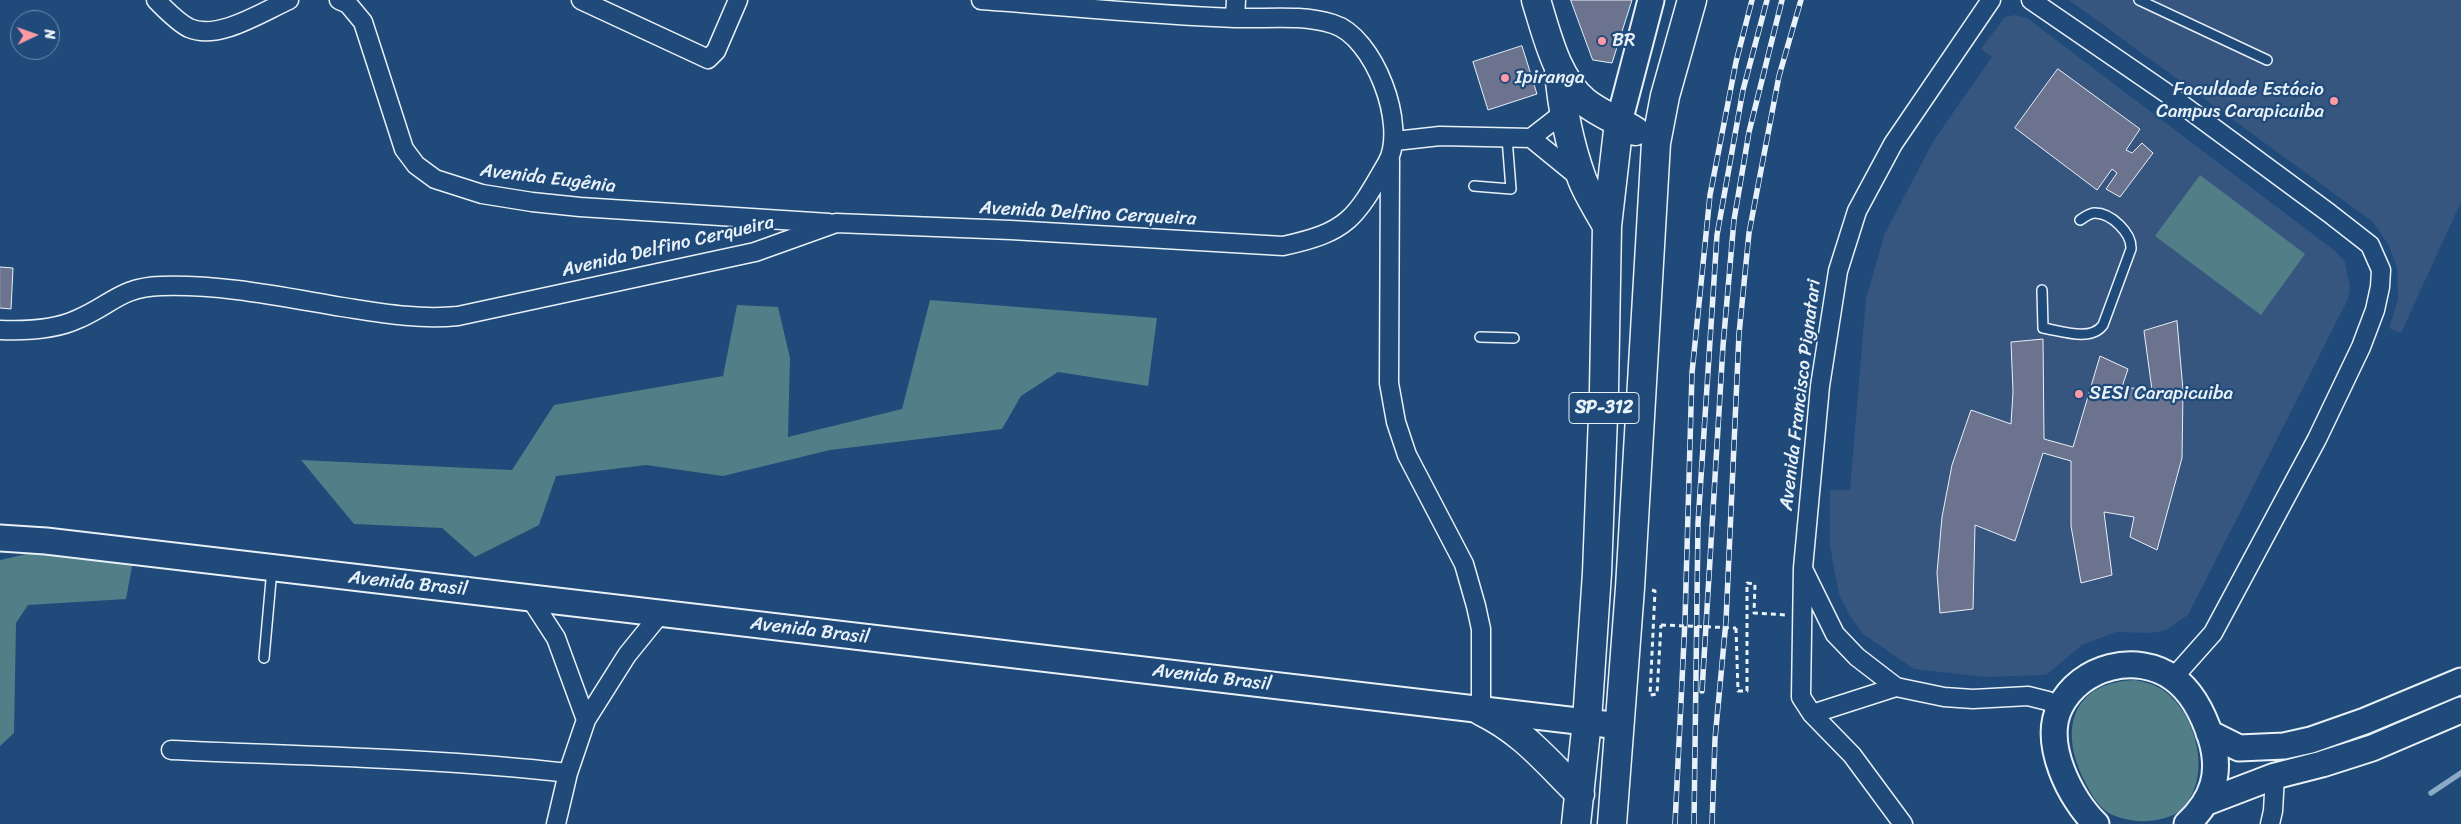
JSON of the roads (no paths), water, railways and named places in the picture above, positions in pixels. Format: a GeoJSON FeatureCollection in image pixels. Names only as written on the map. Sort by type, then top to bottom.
{"type":"FeatureCollection","features":[{"type":"Feature","properties":{"kind":"main road"},"geometry":{"type":"LineString","coordinates":[[1536,0],[1559,69],[1563,113],[1583,180],[1607,226]]}},
{"type":"Feature","properties":{"kind":"main road","name":"SP-312"},"geometry":{"type":"LineString","coordinates":[[1576,824],[1588,722],[1604,390],[1607,226],[1619,122],[1651,0]]}},
{"type":"Feature","properties":{"kind":"main road","name":"SP-312"},"geometry":{"type":"LineString","coordinates":[[1612,824],[1620,726],[1656,143],[1665,96],[1692,0]]}},
{"type":"Feature","properties":{"kind":"main road"},"geometry":{"type":"LineString","coordinates":[[1559,69],[1586,103],[1656,143]]}},
{"type":"Feature","properties":{"kind":"main road","name":"Avenida Brasil"},"geometry":{"type":"LineString","coordinates":[[4,541],[46,541],[1620,726]]}},
{"type":"Feature","properties":{"kind":"main road"},"geometry":{"type":"LineString","coordinates":[[2096,824],[2075,797],[2059,764],[2054,727],[2059,708],[2081,682],[2098,671],[2116,665],[2136,663],[2174,678],[2197,706],[2213,744],[2215,773],[2207,802]]}},
{"type":"Feature","properties":{"kind":"main road"},"geometry":{"type":"LineString","coordinates":[[2209,733],[2239,748],[2284,746],[2311,740],[2365,721],[2461,681]]}},
{"type":"Feature","properties":{"kind":"main road"},"geometry":{"type":"LineString","coordinates":[[2187,824],[2207,802],[2275,776],[2322,764],[2372,748],[2461,710]]}},
{"type":"Feature","properties":{"kind":"main road"},"geometry":{"type":"LineString","coordinates":[[1481,711],[1514,729],[1580,794]]}},
{"type":"Feature","properties":{"kind":"street"},"geometry":{"type":"LineString","coordinates":[[156,0],[169,14],[190,28],[205,31],[221,30],[289,0]]}},
{"type":"Feature","properties":{"kind":"street","name":"Avenida Eugênia"},"geometry":{"type":"LineString","coordinates":[[339,0],[348,4],[363,22],[404,148],[416,165],[435,179],[482,194],[532,202],[836,223]]}},
{"type":"Feature","properties":{"kind":"street"},"geometry":{"type":"LineString","coordinates":[[581,0],[708,59],[716,51],[738,0]]}},
{"type":"Feature","properties":{"kind":"street"},"geometry":{"type":"LineString","coordinates":[[981,0],[1235,18],[1303,18],[1334,24],[1349,34],[1363,49],[1384,86],[1392,112],[1395,141],[1440,136],[1531,138],[1563,113]]}},
{"type":"Feature","properties":{"kind":"street"},"geometry":{"type":"LineString","coordinates":[[1235,18],[1236,0]]}},
{"type":"Feature","properties":{"kind":"street","name":"Avenida Francisco Pignatari"},"geometry":{"type":"LineString","coordinates":[[1903,824],[1852,755],[1812,714],[1801,697],[1800,616],[1820,386],[1838,271],[1857,211],[1893,144],[1991,0]]}},
{"type":"Feature","properties":{"kind":"street"},"geometry":{"type":"LineString","coordinates":[[2031,0],[2165,92],[2329,213],[2370,245],[2381,270],[2380,288],[2375,310],[2361,347],[2317,439],[2214,633],[2174,678]]}},
{"type":"Feature","properties":{"kind":"street"},"geometry":{"type":"LineString","coordinates":[[1531,138],[1583,180]]}},
{"type":"Feature","properties":{"kind":"street","name":"Avenida Delfino Cerqueira"},"geometry":{"type":"LineString","coordinates":[[0,330],[36,329],[65,325],[126,291],[158,286],[202,285],[392,315],[430,319],[458,316],[755,252],[836,223],[1011,230],[1283,246],[1315,239],[1335,231],[1352,217],[1365,201],[1390,158],[1395,141]]}},
{"type":"Feature","properties":{"kind":"street"},"geometry":{"type":"LineString","coordinates":[[1390,158],[1389,383],[1396,422],[1407,455],[1464,564],[1476,606],[1481,629],[1481,711]]}},
{"type":"Feature","properties":{"kind":"street"},"geometry":{"type":"LineString","coordinates":[[1803,568],[1835,634],[1857,657],[1896,687],[1944,697],[1973,699],[2028,696],[2048,701],[2059,708]]}},
{"type":"Feature","properties":{"kind":"street"},"geometry":{"type":"LineString","coordinates":[[530,598],[556,638],[586,720]]}},
{"type":"Feature","properties":{"kind":"street"},"geometry":{"type":"LineString","coordinates":[[556,824],[568,773],[586,720],[627,655],[662,613]]}},
{"type":"Feature","properties":{"kind":"street"},"geometry":{"type":"LineString","coordinates":[[1812,714],[1896,687]]}},
{"type":"Feature","properties":{"kind":"street"},"geometry":{"type":"LineString","coordinates":[[171,750],[386,758],[485,764],[568,773]]}},
{"type":"Feature","properties":{"kind":"street"},"geometry":{"type":"LineString","coordinates":[[2270,824],[2273,811],[2275,776]]}},
{"type":"Feature","properties":{"kind":"lane"},"geometry":{"type":"LineString","coordinates":[[2139,0],[2266,60]]}},
{"type":"Feature","properties":{"kind":"lane"},"geometry":{"type":"LineString","coordinates":[[1474,186],[1511,189],[1507,138]]}},
{"type":"Feature","properties":{"kind":"lane"},"geometry":{"type":"LineString","coordinates":[[2042,290],[2043,328],[2087,334],[2095,333],[2103,325],[2131,250],[2131,243],[2127,233],[2106,216],[2096,213],[2088,214],[2080,220]]}},
{"type":"Feature","properties":{"kind":"lane"},"geometry":{"type":"LineString","coordinates":[[1480,337],[1514,338]]}},
{"type":"Feature","properties":{"kind":"lane"},"geometry":{"type":"LineString","coordinates":[[264,658],[272,568]]}},
{"type":"Feature","properties":{"kind":"waterway"},"geometry":{"type":"LineString","coordinates":[[2431,793],[2461,773]]}},
{"type":"Feature","properties":{"kind":"railway"},"geometry":{"type":"LineString","coordinates":[[1675,824],[1685,620],[1692,373],[1710,195],[1736,62],[1752,0]]}},
{"type":"Feature","properties":{"kind":"railway"},"geometry":{"type":"LineString","coordinates":[[1694,824],[1698,523],[1717,235],[1743,90],[1767,0]]}},
{"type":"Feature","properties":{"kind":"railway"},"geometry":{"type":"LineString","coordinates":[[1702,691],[1723,346],[1734,220],[1749,132],[1782,0]]}},
{"type":"Feature","properties":{"kind":"railway"},"geometry":{"type":"LineString","coordinates":[[1712,824],[1715,739],[1726,621],[1739,334],[1749,233],[1779,76],[1801,0]]}},
{"type":"Feature","properties":{"kind":"place","name":"BR"},"geometry":{"type":"Point","coordinates":[1602,41]}},
{"type":"Feature","properties":{"kind":"place","name":"Ipiranga"},"geometry":{"type":"Point","coordinates":[1505,78]}},
{"type":"Feature","properties":{"kind":"place","name":"Faculdade Estácio Campus Carapicuiba"},"geometry":{"type":"Point","coordinates":[2334,101]}},
{"type":"Feature","properties":{"kind":"place","name":"SESI Carapicuiba"},"geometry":{"type":"Point","coordinates":[2079,394]}}]}
